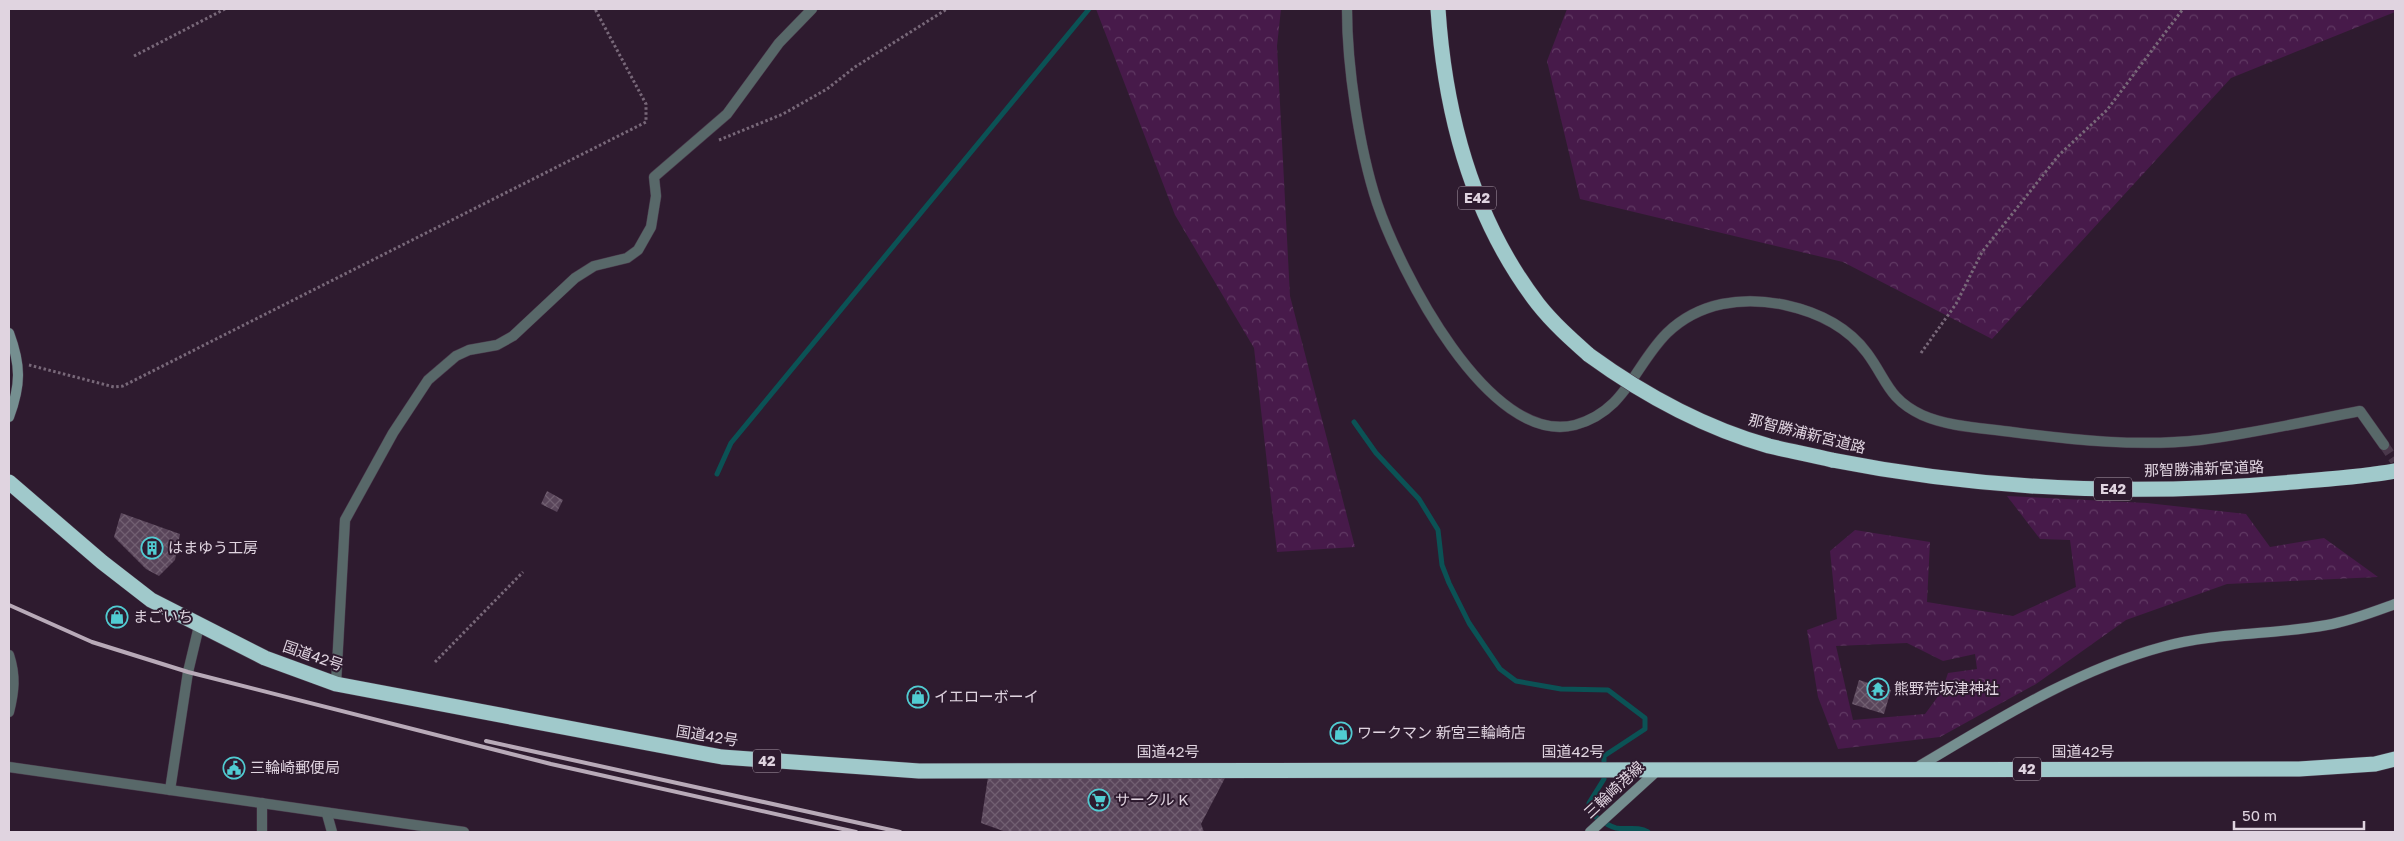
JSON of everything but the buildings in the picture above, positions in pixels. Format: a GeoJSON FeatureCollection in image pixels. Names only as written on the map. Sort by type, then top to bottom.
{"type":"FeatureCollection","features":[{"type":"Feature","properties":{"kind":"highway","name":"那智勝浦新宮道路"},"geometry":{"type":"LineString","coordinates":[[1438,9],[1446,82],[1454,126],[1480,205],[1496,240],[1539,305],[1589,355],[1622,380],[1661,403],[1706,424],[1769,446],[1889,471],[1990,484],[2116,489],[2238,487],[2395,471]]}},
{"type":"Feature","properties":{"kind":"highway","name":"国道42号"},"geometry":{"type":"LineString","coordinates":[[9,482],[102,562],[151,600],[265,658],[336,684],[722,757],[837,767],[919,771],[2299,769],[2375,764],[2395,759]]}},
{"type":"Feature","properties":{"kind":"street"},"geometry":{"type":"LineString","coordinates":[[336,684],[345,520],[388,441],[415,398],[428,380],[456,356],[469,350],[497,344],[513,336],[575,278],[594,266],[627,258],[638,250],[651,227],[656,196],[654,177],[726,114],[779,43],[812,9]]}},
{"type":"Feature","properties":{"kind":"street"},"geometry":{"type":"LineString","coordinates":[[1347,9],[1352,82],[1366,156],[1378,203],[1400,258],[1432,321],[1457,355],[1496,397],[1523,417],[1537,423],[1570,426],[1590,420],[1615,404],[1666,334],[1685,319],[1714,305],[1736,300],[1760,301],[1806,310],[1850,333],[1868,355],[1887,388],[1901,402],[1924,416],[1954,424],[2073,439],[2158,442],[2199,440],[2234,435],[2360,411],[2384,445]]}},
{"type":"Feature","properties":{"kind":"street"},"geometry":{"type":"LineString","coordinates":[[9,333],[18,362],[17,395],[9,417]]}},
{"type":"Feature","properties":{"kind":"street"},"geometry":{"type":"LineString","coordinates":[[1913,770],[2068,681],[2114,662],[2162,646],[2192,640],[2327,625],[2372,613],[2395,604]]}},
{"type":"Feature","properties":{"kind":"street"},"geometry":{"type":"LineString","coordinates":[[170,790],[188,672],[200,626]]}},
{"type":"Feature","properties":{"kind":"street"},"geometry":{"type":"LineString","coordinates":[[9,655],[13,668],[15,689],[9,712]]}},
{"type":"Feature","properties":{"kind":"street"},"geometry":{"type":"LineString","coordinates":[[9,767],[327,814],[464,832]]}},
{"type":"Feature","properties":{"kind":"street","name":"三輪崎港線"},"geometry":{"type":"LineString","coordinates":[[1590,832],[1658,770]]}},
{"type":"Feature","properties":{"kind":"street"},"geometry":{"type":"LineString","coordinates":[[262,803],[262,832]]}},
{"type":"Feature","properties":{"kind":"street"},"geometry":{"type":"LineString","coordinates":[[327,814],[332,832]]}},
{"type":"Feature","properties":{"kind":"path"},"geometry":{"type":"LineString","coordinates":[[134,56],[225,9]]}},
{"type":"Feature","properties":{"kind":"path"},"geometry":{"type":"LineString","coordinates":[[18,362],[114,387],[123,386],[646,122],[646,104],[595,9]]}},
{"type":"Feature","properties":{"kind":"path"},"geometry":{"type":"LineString","coordinates":[[702,134],[717,140],[783,114],[827,89],[855,67],[947,9]]}},
{"type":"Feature","properties":{"kind":"path"},"geometry":{"type":"LineString","coordinates":[[1921,353],[1956,304],[1982,252],[2059,155],[2107,110],[2183,9]]}},
{"type":"Feature","properties":{"kind":"path"},"geometry":{"type":"LineString","coordinates":[[435,662],[523,572]]}},
{"type":"Feature","properties":{"kind":"green space"},"geometry":{"type":"Polygon","coordinates":[[[1096,9],[1281,9],[1277,46],[1290,296],[1355,547],[1277,552],[1254,348],[1175,215],[1096,9]]]}},
{"type":"Feature","properties":{"kind":"green space"},"geometry":{"type":"Polygon","coordinates":[[[1567,9],[2395,9],[2395,12],[2231,78],[1992,339],[1843,262],[1580,199],[1547,61],[1567,9]]]}},
{"type":"Feature","properties":{"kind":"green space"},"geometry":{"type":"Polygon","coordinates":[[[2007,496],[2147,503],[2246,514],[2270,547],[2324,538],[2378,577],[2227,584],[2126,620],[2036,684],[1940,737],[1838,749],[1818,697],[1807,630],[1837,619],[1830,551],[1855,530],[1930,542],[1927,602],[2013,616],[2076,587],[2070,540],[2040,539],[2007,496]],[[1907,643],[1836,646],[1853,720],[1925,714],[1942,691],[1948,673],[1977,669],[1975,654],[1943,661],[1907,643]]]}},
{"type":"Feature","properties":{"kind":"waterway"},"geometry":{"type":"LineString","coordinates":[[717,474],[731,443],[1089,9]]}},
{"type":"Feature","properties":{"kind":"waterway"},"geometry":{"type":"LineString","coordinates":[[1354,422],[1376,453],[1419,499],[1438,530],[1442,565],[1449,583],[1469,623],[1500,669],[1516,681],[1561,689],[1608,690],[1645,718],[1645,729],[1604,756],[1604,779],[1589,803],[1590,813],[1609,826],[1640,829],[1648,832]]}},
{"type":"Feature","properties":{"kind":"tunnel"},"geometry":{"type":"LineString","coordinates":[[2384,445],[2395,461]]}},
{"type":"Feature","properties":{"kind":"railway"},"geometry":{"type":"LineString","coordinates":[[9,605],[92,642],[188,672],[551,764],[856,832]]}},
{"type":"Feature","properties":{"kind":"railway"},"geometry":{"type":"LineString","coordinates":[[486,741],[900,832]]}},
{"type":"Feature","properties":{"kind":"place","name":"はまゆう工房"},"geometry":{"type":"Point","coordinates":[152,548]}},
{"type":"Feature","properties":{"kind":"place","name":"まごいち"},"geometry":{"type":"Point","coordinates":[117,617]}},
{"type":"Feature","properties":{"kind":"place","name":"熊野荒坂津神社"},"geometry":{"type":"Point","coordinates":[1878,689]}},
{"type":"Feature","properties":{"kind":"place","name":"イエローボーイ"},"geometry":{"type":"Point","coordinates":[918,697]}},
{"type":"Feature","properties":{"kind":"place","name":"ワークマン 新宮三輪崎店"},"geometry":{"type":"Point","coordinates":[1341,733]}},
{"type":"Feature","properties":{"kind":"place","name":"三輪崎郵便局"},"geometry":{"type":"Point","coordinates":[234,768]}},
{"type":"Feature","properties":{"kind":"place","name":"サークル K"},"geometry":{"type":"Point","coordinates":[1099,800]}}]}
